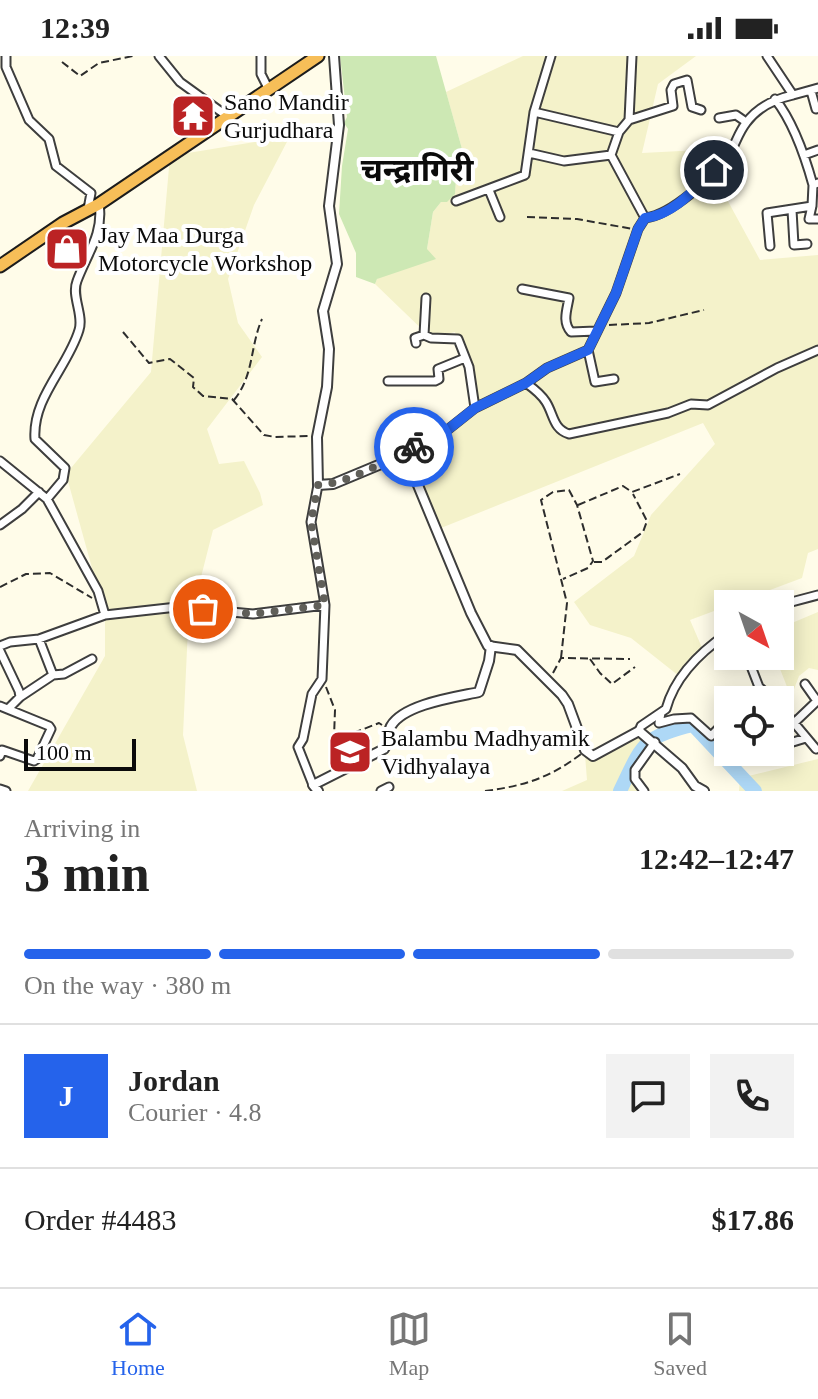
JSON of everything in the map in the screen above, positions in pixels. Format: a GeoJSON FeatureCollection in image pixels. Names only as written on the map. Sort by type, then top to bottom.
{"type":"FeatureCollection","features":[{"type":"Feature","properties":{"kind":"highway"},"geometry":{"type":"LineString","coordinates":[[0,266],[63,223],[99,204],[318,56]]}},
{"type":"Feature","properties":{"kind":"highway"},"geometry":{"type":"LineString","coordinates":[[0,274],[64,230],[74,219]]}},
{"type":"Feature","properties":{"kind":"street"},"geometry":{"type":"LineString","coordinates":[[6,56],[6,67],[29,120],[49,139],[56,166],[91,193],[87,211]]}},
{"type":"Feature","properties":{"kind":"street"},"geometry":{"type":"LineString","coordinates":[[159,56],[180,82],[227,116]]}},
{"type":"Feature","properties":{"kind":"street"},"geometry":{"type":"LineString","coordinates":[[261,56],[261,74],[268,88]]}},
{"type":"Feature","properties":{"kind":"street"},"geometry":{"type":"LineString","coordinates":[[334,56],[339,125],[329,206],[337,264],[323,311],[329,349],[327,387],[317,437],[318,485],[311,522],[325,605],[322,679],[312,694],[303,739],[298,747],[316,788],[384,749],[389,742],[390,729],[397,719],[423,705],[479,692],[491,646]]}},
{"type":"Feature","properties":{"kind":"street"},"geometry":{"type":"LineString","coordinates":[[456,201],[525,175],[534,112],[551,56]]}},
{"type":"Feature","properties":{"kind":"street"},"geometry":{"type":"LineString","coordinates":[[629,120],[632,56]]}},
{"type":"Feature","properties":{"kind":"street"},"geometry":{"type":"LineString","coordinates":[[767,56],[793,95]]}},
{"type":"Feature","properties":{"kind":"street"},"geometry":{"type":"LineString","coordinates":[[645,218],[611,155],[619,132],[629,120],[673,106],[671,90],[674,84],[687,80],[692,107],[701,110]]}},
{"type":"Feature","properties":{"kind":"street"},"geometry":{"type":"LineString","coordinates":[[645,218],[655,217],[680,202],[698,186],[728,156],[746,122],[775,99],[815,90],[816,109]]}},
{"type":"Feature","properties":{"kind":"street"},"geometry":{"type":"LineString","coordinates":[[691,94],[700,91]]}},
{"type":"Feature","properties":{"kind":"street"},"geometry":{"type":"LineString","coordinates":[[775,99],[783,109],[816,184],[809,219],[818,219]]}},
{"type":"Feature","properties":{"kind":"street"},"geometry":{"type":"LineString","coordinates":[[534,112],[619,132]]}},
{"type":"Feature","properties":{"kind":"street"},"geometry":{"type":"LineString","coordinates":[[719,118],[736,115],[746,122]]}},
{"type":"Feature","properties":{"kind":"street"},"geometry":{"type":"LineString","coordinates":[[804,155],[818,150]]}},
{"type":"Feature","properties":{"kind":"street"},"geometry":{"type":"LineString","coordinates":[[529,153],[564,161],[611,155]]}},
{"type":"Feature","properties":{"kind":"street"},"geometry":{"type":"LineString","coordinates":[[489,190],[500,217]]}},
{"type":"Feature","properties":{"kind":"street"},"geometry":{"type":"LineString","coordinates":[[47,499],[63,480],[65,468],[35,439],[34,432],[55,374],[80,327],[75,284],[99,225],[99,204]]}},
{"type":"Feature","properties":{"kind":"street"},"geometry":{"type":"LineString","coordinates":[[770,246],[767,213],[812,206]]}},
{"type":"Feature","properties":{"kind":"street"},"geometry":{"type":"LineString","coordinates":[[792,210],[794,245],[807,244]]}},
{"type":"Feature","properties":{"kind":"street"},"geometry":{"type":"LineString","coordinates":[[614,379],[595,382],[588,350],[616,293],[638,229],[645,218]]}},
{"type":"Feature","properties":{"kind":"street"},"geometry":{"type":"LineString","coordinates":[[522,289],[569,298],[565,320],[571,332],[598,328]]}},
{"type":"Feature","properties":{"kind":"street"},"geometry":{"type":"LineString","coordinates":[[424,335],[426,298]]}},
{"type":"Feature","properties":{"kind":"street"},"geometry":{"type":"LineString","coordinates":[[416,343],[415,338],[424,335],[455,338],[469,367],[475,408]]}},
{"type":"Feature","properties":{"kind":"street"},"geometry":{"type":"LineString","coordinates":[[318,485],[333,484],[405,454],[441,435],[475,408],[526,383],[547,368],[588,350]]}},
{"type":"Feature","properties":{"kind":"street"},"geometry":{"type":"LineString","coordinates":[[526,383],[547,403],[554,422],[562,432],[569,434],[679,411],[691,404],[708,405],[818,350]]}},
{"type":"Feature","properties":{"kind":"street"},"geometry":{"type":"LineString","coordinates":[[388,381],[435,381],[439,379],[438,369],[465,358]]}},
{"type":"Feature","properties":{"kind":"street"},"geometry":{"type":"LineString","coordinates":[[405,454],[486,643],[517,650],[548,681],[568,704],[585,750],[593,756],[642,734]]}},
{"type":"Feature","properties":{"kind":"street"},"geometry":{"type":"LineString","coordinates":[[0,461],[47,499],[98,591],[105,615]]}},
{"type":"Feature","properties":{"kind":"street"},"geometry":{"type":"LineString","coordinates":[[0,525],[39,492]]}},
{"type":"Feature","properties":{"kind":"street"},"geometry":{"type":"LineString","coordinates":[[794,601],[818,595]]}},
{"type":"Feature","properties":{"kind":"street"},"geometry":{"type":"LineString","coordinates":[[20,697],[0,648],[10,642],[39,639],[105,615],[177,607],[253,614],[325,605]]}},
{"type":"Feature","properties":{"kind":"street"},"geometry":{"type":"LineString","coordinates":[[39,639],[53,675]]}},
{"type":"Feature","properties":{"kind":"street"},"geometry":{"type":"LineString","coordinates":[[714,643],[703,650],[688,672],[679,676],[659,723],[691,718],[711,736],[714,733]]}},
{"type":"Feature","properties":{"kind":"street"},"geometry":{"type":"LineString","coordinates":[[4,708],[53,675],[64,674],[92,659]]}},
{"type":"Feature","properties":{"kind":"street"},"geometry":{"type":"LineString","coordinates":[[805,684],[817,701],[794,723],[816,749]]}},
{"type":"Feature","properties":{"kind":"street"},"geometry":{"type":"LineString","coordinates":[[1,752],[34,761],[51,729],[4,708]]}},
{"type":"Feature","properties":{"kind":"street"},"geometry":{"type":"LineString","coordinates":[[642,734],[641,726],[666,709]]}},
{"type":"Feature","properties":{"kind":"street"},"geometry":{"type":"LineString","coordinates":[[642,734],[655,742],[682,768],[695,786],[704,791]]}},
{"type":"Feature","properties":{"kind":"street"},"geometry":{"type":"LineString","coordinates":[[794,742],[806,738]]}},
{"type":"Feature","properties":{"kind":"street"},"geometry":{"type":"LineString","coordinates":[[644,791],[635,779],[635,770],[655,742]]}},
{"type":"Feature","properties":{"kind":"street"},"geometry":{"type":"LineString","coordinates":[[0,789],[6,791]]}},
{"type":"Feature","properties":{"kind":"path"},"geometry":{"type":"LineString","coordinates":[[62,62],[80,76],[99,63],[133,56]]}},
{"type":"Feature","properties":{"kind":"path"},"geometry":{"type":"LineString","coordinates":[[527,217],[577,219],[638,229]]}},
{"type":"Feature","properties":{"kind":"path"},"geometry":{"type":"LineString","coordinates":[[598,328],[649,323],[704,310]]}},
{"type":"Feature","properties":{"kind":"path"},"geometry":{"type":"LineString","coordinates":[[234,401],[249,374],[262,319]]}},
{"type":"Feature","properties":{"kind":"path"},"geometry":{"type":"LineString","coordinates":[[123,332],[149,363],[170,359],[188,371],[194,378],[193,387],[203,396],[232,399],[264,435],[317,437]]}},
{"type":"Feature","properties":{"kind":"path"},"geometry":{"type":"LineString","coordinates":[[632,492],[680,474]]}},
{"type":"Feature","properties":{"kind":"path"},"geometry":{"type":"LineString","coordinates":[[577,505],[623,486],[632,492],[647,521],[643,532],[602,562],[593,561]]}},
{"type":"Feature","properties":{"kind":"path"},"geometry":{"type":"LineString","coordinates":[[548,681],[561,658],[567,603],[541,500],[553,492],[569,490],[577,505],[593,561]]}},
{"type":"Feature","properties":{"kind":"path"},"geometry":{"type":"LineString","coordinates":[[563,579],[588,568],[593,561]]}},
{"type":"Feature","properties":{"kind":"path"},"geometry":{"type":"LineString","coordinates":[[0,587],[26,574],[50,573],[92,597],[105,615]]}},
{"type":"Feature","properties":{"kind":"path"},"geometry":{"type":"LineString","coordinates":[[561,658],[630,659]]}},
{"type":"Feature","properties":{"kind":"path"},"geometry":{"type":"LineString","coordinates":[[589,658],[612,684],[635,667]]}},
{"type":"Feature","properties":{"kind":"path"},"geometry":{"type":"LineString","coordinates":[[322,679],[335,710],[334,737],[343,737],[379,723],[390,729]]}},
{"type":"Feature","properties":{"kind":"path"},"geometry":{"type":"LineString","coordinates":[[485,791],[543,779],[585,750]]}},
{"type":"Feature","properties":{"kind":"shaded area"},"geometry":{"type":"Polygon","coordinates":[[[523,56],[696,56],[658,84],[642,153],[700,150],[760,260],[818,255],[818,549],[808,553],[802,578],[770,590],[714,590],[714,611],[690,620],[703,650],[679,676],[631,638],[590,625],[574,602],[634,556],[651,515],[715,444],[703,423],[436,530],[406,451],[474,407],[455,332],[431,338],[375,284],[377,279],[427,249],[433,212],[441,202],[455,194],[456,179],[464,156],[446,92],[523,56]]]}},
{"type":"Feature","properties":{"kind":"shaded area"},"geometry":{"type":"Polygon","coordinates":[[[290,136],[254,205],[228,279],[238,323],[262,357],[207,429],[219,464],[244,461],[263,505],[213,530],[188,628],[183,735],[197,791],[28,791],[105,656],[105,615],[66,474],[151,372],[170,156],[290,136]]]}},
{"type":"Feature","properties":{"kind":"shaded area"},"geometry":{"type":"Polygon","coordinates":[[[818,612],[818,670],[809,668],[799,676],[794,689],[794,686],[787,686],[780,670],[794,670],[794,622],[818,612]]]}},
{"type":"Feature","properties":{"kind":"shaded area"},"geometry":{"type":"Polygon","coordinates":[[[641,726],[655,742],[635,770],[646,791],[562,791],[587,780],[585,755],[641,726]]]}},
{"type":"Feature","properties":{"kind":"shaded area"},"geometry":{"type":"Polygon","coordinates":[[[818,759],[818,791],[739,791],[740,778],[818,759]]]}},
{"type":"Feature","properties":{"kind":"green space"},"geometry":{"type":"Polygon","coordinates":[[[340,56],[436,56],[464,156],[456,179],[455,194],[447,202],[441,202],[433,212],[427,249],[436,259],[377,279],[375,284],[356,277],[356,253],[339,214],[348,129],[344,123],[347,117],[340,56]]]}},
{"type":"Feature","properties":{"kind":"waterway"},"geometry":{"type":"LineString","coordinates":[[620,791],[645,746],[663,734],[693,725],[755,791]]}},
{"type":"Feature","properties":{"kind":"way so far"},"geometry":{"type":"LineString","coordinates":[[203,609],[253,614],[325,605],[311,522],[318,485],[333,484],[405,454],[414,447]]}},
{"type":"Feature","properties":{"kind":"place","name":"Sano Mandir Gurjudhara"},"geometry":{"type":"Point","coordinates":[193,116]}},
{"type":"Feature","properties":{"kind":"place","name":"Jay Maa Durga Motorcycle Workshop"},"geometry":{"type":"Point","coordinates":[67,249]}},
{"type":"Feature","properties":{"kind":"place","name":"Balambu Madhyamik Vidhyalaya"},"geometry":{"type":"Point","coordinates":[350,752]}},
{"type":"Feature","properties":{"kind":"district","name":"चन्द्रागिरी"},"geometry":{"type":"Point","coordinates":[417,170]}},
{"type":"Feature","properties":{"kind":"route"},"geometry":{"type":"LineString","coordinates":[[414,447],[441,435],[475,408],[526,383],[547,368],[588,350],[616,293],[638,229],[645,218],[655,217],[680,202],[714,170]]}}]}
